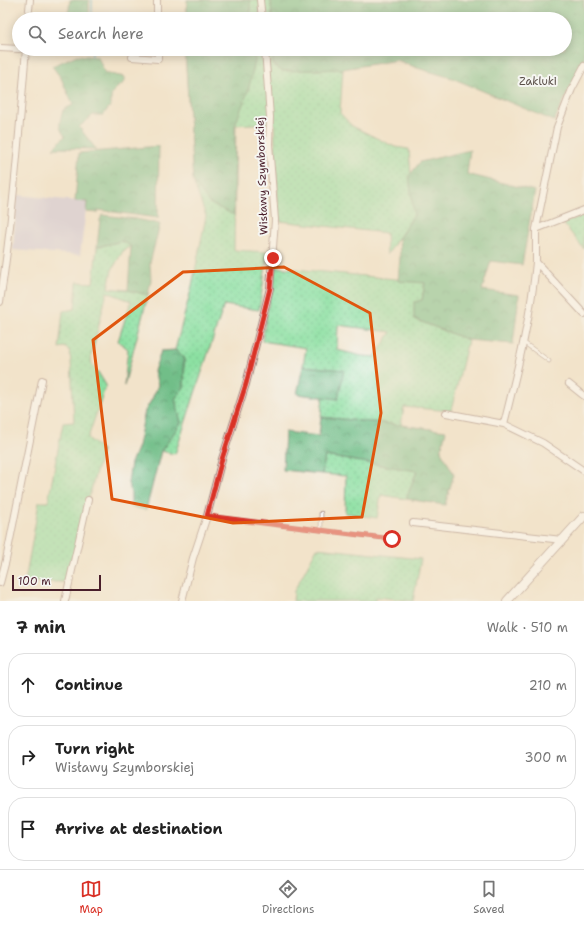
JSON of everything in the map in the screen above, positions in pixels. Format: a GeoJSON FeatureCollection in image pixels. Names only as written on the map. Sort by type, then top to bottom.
{"type":"FeatureCollection","features":[{"type":"Feature","properties":{"kind":"street"},"geometry":{"type":"LineString","coordinates":[[29,12],[30,0]]}},
{"type":"Feature","properties":{"kind":"street"},"geometry":{"type":"LineString","coordinates":[[157,0],[157,12]]}},
{"type":"Feature","properties":{"kind":"street"},"geometry":{"type":"LineString","coordinates":[[260,0],[261,12]]}},
{"type":"Feature","properties":{"kind":"street"},"geometry":{"type":"LineString","coordinates":[[0,48],[12,49]]}},
{"type":"Feature","properties":{"kind":"street"},"geometry":{"type":"LineString","coordinates":[[0,302],[8,252],[18,152],[25,56]]}},
{"type":"Feature","properties":{"kind":"street"},"geometry":{"type":"LineString","coordinates":[[132,57],[158,59],[158,56]]}},
{"type":"Feature","properties":{"kind":"street","name":"Wisławy Szymborskiej"},"geometry":{"type":"LineString","coordinates":[[182,601],[222,459],[246,384],[271,281],[275,220],[269,144],[270,117],[266,56]]}},
{"type":"Feature","properties":{"kind":"street"},"geometry":{"type":"LineString","coordinates":[[504,424],[524,342],[536,262],[536,229],[557,127],[572,89],[584,66]]}},
{"type":"Feature","properties":{"kind":"street"},"geometry":{"type":"LineString","coordinates":[[536,229],[584,210]]}},
{"type":"Feature","properties":{"kind":"street"},"geometry":{"type":"LineString","coordinates":[[536,262],[584,314]]}},
{"type":"Feature","properties":{"kind":"street"},"geometry":{"type":"LineString","coordinates":[[0,583],[6,560],[42,380]]}},
{"type":"Feature","properties":{"kind":"street"},"geometry":{"type":"LineString","coordinates":[[569,384],[584,396]]}},
{"type":"Feature","properties":{"kind":"street"},"geometry":{"type":"LineString","coordinates":[[446,413],[504,424],[543,443],[584,471]]}},
{"type":"Feature","properties":{"kind":"street"},"geometry":{"type":"LineString","coordinates":[[65,601],[88,500]]}},
{"type":"Feature","properties":{"kind":"street"},"geometry":{"type":"LineString","coordinates":[[507,601],[584,516]]}},
{"type":"Feature","properties":{"kind":"street"},"geometry":{"type":"LineString","coordinates":[[413,523],[562,540]]}},
{"type":"Feature","properties":{"kind":"lane"},"geometry":{"type":"LineString","coordinates":[[524,342],[549,361]]}},
{"type":"Feature","properties":{"kind":"lane"},"geometry":{"type":"LineString","coordinates":[[320,529],[321,513]]}},
{"type":"Feature","properties":{"kind":"lane"},"geometry":{"type":"LineString","coordinates":[[207,516],[392,539]]}},
{"type":"Feature","properties":{"kind":"highlighted area"},"geometry":{"type":"Polygon","coordinates":[[[284,267],[370,313],[381,413],[362,517],[233,523],[112,499],[93,340],[183,272],[284,267]]]}},
{"type":"Feature","properties":{"kind":"shaded area"},"geometry":{"type":"Polygon","coordinates":[[[17,195],[87,202],[80,255],[13,250],[17,195]]]}},
{"type":"Feature","properties":{"kind":"green space"},"geometry":{"type":"Polygon","coordinates":[[[70,0],[89,0],[89,12],[68,12],[70,0]]]}},
{"type":"Feature","properties":{"kind":"green space"},"geometry":{"type":"Polygon","coordinates":[[[187,0],[271,0],[272,12],[187,12],[187,0]]]}},
{"type":"Feature","properties":{"kind":"green space"},"geometry":{"type":"Polygon","coordinates":[[[187,0],[250,0],[251,12],[187,12],[187,0]]]}},
{"type":"Feature","properties":{"kind":"green space","name":"Zakluki"},"geometry":{"type":"Polygon","coordinates":[[[271,0],[584,0],[584,67],[573,82],[554,121],[452,78],[417,68],[397,60],[343,69],[282,71],[273,64],[272,56],[572,56],[572,12],[272,12],[271,0]]]}},
{"type":"Feature","properties":{"kind":"green space"},"geometry":{"type":"Polygon","coordinates":[[[75,56],[98,57],[105,73],[125,77],[125,82],[112,93],[111,105],[103,115],[93,115],[79,127],[96,149],[53,148],[65,136],[60,127],[63,110],[73,105],[61,78],[52,66],[75,56]]]}},
{"type":"Feature","properties":{"kind":"green space"},"geometry":{"type":"Polygon","coordinates":[[[185,56],[272,56],[273,64],[282,71],[343,69],[340,113],[352,126],[395,147],[409,149],[414,215],[387,255],[386,233],[279,221],[274,123],[236,125],[234,250],[268,252],[259,310],[224,305],[175,454],[161,451],[181,423],[175,399],[184,387],[184,357],[175,350],[192,286],[206,216],[193,181],[185,56]]]}},
{"type":"Feature","properties":{"kind":"green space"},"geometry":{"type":"Polygon","coordinates":[[[185,56],[255,56],[255,61],[248,91],[235,125],[234,215],[209,203],[193,181],[185,56]]]}},
{"type":"Feature","properties":{"kind":"green space"},"geometry":{"type":"Polygon","coordinates":[[[159,146],[158,218],[98,210],[98,213],[86,212],[87,202],[75,201],[79,153],[159,146]]]}},
{"type":"Feature","properties":{"kind":"green space"},"geometry":{"type":"Polygon","coordinates":[[[470,150],[467,174],[535,191],[522,265],[491,261],[482,290],[519,295],[513,344],[468,340],[414,319],[414,302],[422,300],[425,283],[398,281],[400,257],[399,238],[414,215],[409,176],[420,162],[470,150]]]}},
{"type":"Feature","properties":{"kind":"green space"},"geometry":{"type":"Polygon","coordinates":[[[102,215],[136,219],[160,224],[150,263],[151,280],[148,295],[128,290],[131,246],[122,241],[97,247],[100,220],[102,215]]]}},
{"type":"Feature","properties":{"kind":"green space"},"geometry":{"type":"Polygon","coordinates":[[[584,215],[584,249],[563,223],[584,215]]]}},
{"type":"Feature","properties":{"kind":"green space"},"geometry":{"type":"Polygon","coordinates":[[[122,241],[131,246],[123,251],[112,270],[108,288],[128,290],[148,295],[124,386],[128,349],[118,341],[131,301],[107,292],[91,356],[92,366],[98,372],[106,385],[88,438],[102,450],[66,582],[25,582],[39,502],[48,502],[63,423],[74,422],[71,361],[69,350],[64,347],[59,348],[63,311],[75,309],[77,282],[93,283],[97,247],[122,241]]]}},
{"type":"Feature","properties":{"kind":"green space"},"geometry":{"type":"Polygon","coordinates":[[[275,267],[425,282],[422,300],[414,319],[468,340],[451,411],[404,407],[401,425],[321,417],[323,396],[338,399],[343,370],[303,366],[306,348],[262,341],[275,267]],[[338,325],[337,350],[362,356],[375,357],[391,332],[338,325]]]}},
{"type":"Feature","properties":{"kind":"green space"},"geometry":{"type":"Polygon","coordinates":[[[175,350],[184,357],[184,387],[175,399],[181,423],[161,451],[146,510],[131,507],[131,492],[128,483],[131,463],[138,446],[145,411],[158,385],[154,371],[161,351],[175,350]]]}},
{"type":"Feature","properties":{"kind":"green space"},"geometry":{"type":"Polygon","coordinates":[[[303,366],[344,370],[338,399],[297,394],[303,366]]]}},
{"type":"Feature","properties":{"kind":"green space"},"geometry":{"type":"Polygon","coordinates":[[[321,417],[446,431],[441,451],[454,474],[445,505],[406,499],[417,471],[325,456],[322,474],[283,470],[285,432],[319,436],[321,417]]]}},
{"type":"Feature","properties":{"kind":"green space"},"geometry":{"type":"Polygon","coordinates":[[[325,456],[417,471],[406,499],[381,495],[377,518],[345,513],[346,476],[322,474],[325,456]]]}},
{"type":"Feature","properties":{"kind":"green space"},"geometry":{"type":"Polygon","coordinates":[[[317,548],[421,559],[413,601],[376,597],[375,601],[293,601],[294,591],[317,548]]]}},
{"type":"Feature","properties":{"kind":"waterway"},"geometry":{"type":"LineString","coordinates":[[92,0],[92,12]]}},
{"type":"Feature","properties":{"kind":"route"},"geometry":{"type":"LineString","coordinates":[[273,258],[270,288],[265,310],[246,384],[222,459],[207,516],[392,539]]}}]}
